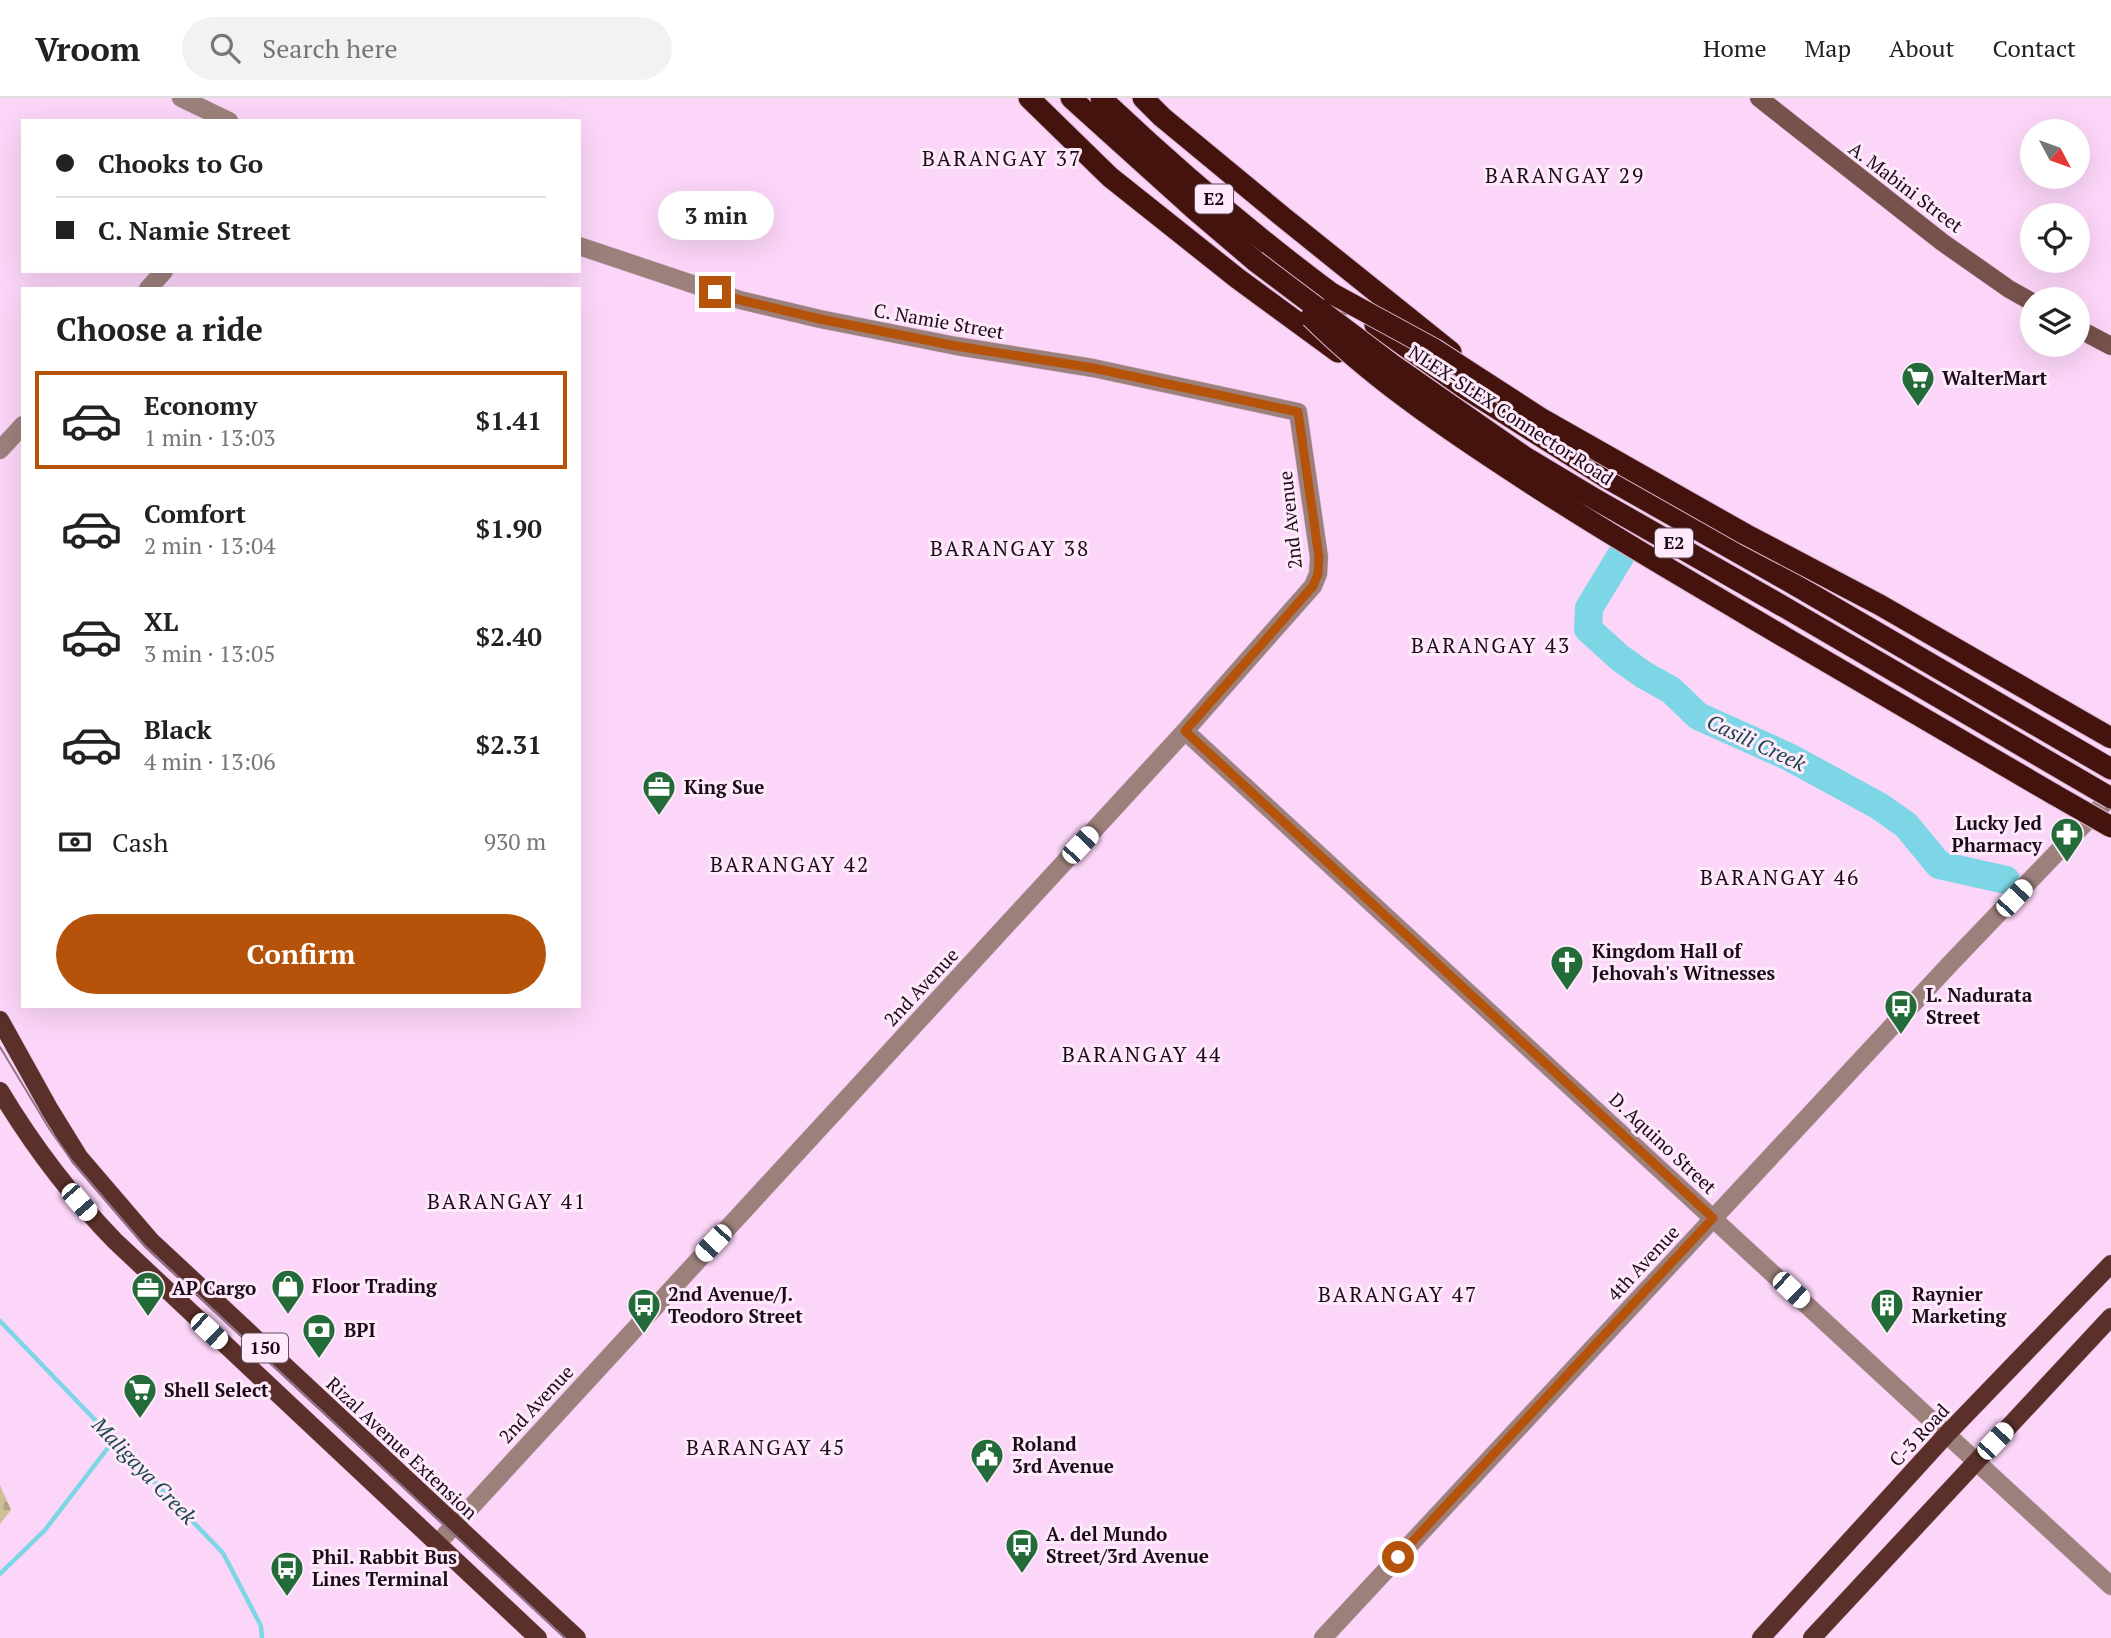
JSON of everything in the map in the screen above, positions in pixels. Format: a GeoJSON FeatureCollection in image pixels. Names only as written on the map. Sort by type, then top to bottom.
{"type":"FeatureCollection","features":[{"type":"Feature","properties":{"kind":"highway"},"geometry":{"type":"LineString","coordinates":[[1029,98],[1110,177],[1237,278],[1371,375],[2109,802]]}},
{"type":"Feature","properties":{"kind":"highway","name":"NLEX-SLEX Connector Road"},"geometry":{"type":"LineString","coordinates":[[1070,98],[1255,261],[1390,363],[1525,457],[1786,608],[2109,802]]}},
{"type":"Feature","properties":{"kind":"highway","name":"NLEX-SLEX Connector Road"},"geometry":{"type":"LineString","coordinates":[[1101,98],[1208,193],[1333,294],[1466,389],[1605,477],[2111,769]]}},
{"type":"Feature","properties":{"kind":"highway"},"geometry":{"type":"LineString","coordinates":[[1143,98],[1162,117],[1350,272],[1504,392],[1758,554],[2111,758]]}},
{"type":"Feature","properties":{"kind":"highway"},"geometry":{"type":"LineString","coordinates":[[1255,261],[1334,340],[1453,433],[1581,516],[2111,827]]}},
{"type":"Feature","properties":{"kind":"highway"},"geometry":{"type":"LineString","coordinates":[[1333,294],[1434,349],[1542,419],[1745,534],[1844,585],[2111,738]]}},
{"type":"Feature","properties":{"kind":"main road","name":"A. Mabini Street"},"geometry":{"type":"LineString","coordinates":[[1759,98],[1942,242],[2020,295]]}},
{"type":"Feature","properties":{"kind":"main road"},"geometry":{"type":"LineString","coordinates":[[2090,335],[2111,346]]}},
{"type":"Feature","properties":{"kind":"main road","name":"Rizal Avenue Extension"},"geometry":{"type":"LineString","coordinates":[[0,1020],[79,1157],[151,1241],[577,1638]]}},
{"type":"Feature","properties":{"kind":"main road","name":"150"},"geometry":{"type":"LineString","coordinates":[[0,1091],[25,1134],[69,1190],[115,1241],[538,1638]]}},
{"type":"Feature","properties":{"kind":"main road","name":"C-3 Road"},"geometry":{"type":"LineString","coordinates":[[1761,1638],[1947,1434],[2111,1264]]}},
{"type":"Feature","properties":{"kind":"main road"},"geometry":{"type":"LineString","coordinates":[[189,1311],[206,1294]]}},
{"type":"Feature","properties":{"kind":"main road"},"geometry":{"type":"LineString","coordinates":[[1812,1638],[2111,1317]]}},
{"type":"Feature","properties":{"kind":"street"},"geometry":{"type":"LineString","coordinates":[[181,98],[225,119]]}},
{"type":"Feature","properties":{"kind":"street","name":"C. Namie Street"},"geometry":{"type":"LineString","coordinates":[[581,247],[740,300],[820,319],[956,346],[1093,368],[1298,412]]}},
{"type":"Feature","properties":{"kind":"street"},"geometry":{"type":"LineString","coordinates":[[150,287],[162,273]]}},
{"type":"Feature","properties":{"kind":"street","name":"2nd Avenue"},"geometry":{"type":"LineString","coordinates":[[437,1544],[1185,731],[1313,586],[1318,574],[1319,557],[1298,412]]}},
{"type":"Feature","properties":{"kind":"street"},"geometry":{"type":"LineString","coordinates":[[0,450],[21,427]]}},
{"type":"Feature","properties":{"kind":"street","name":"D. Aquino Street"},"geometry":{"type":"LineString","coordinates":[[1185,731],[2111,1586]]}},
{"type":"Feature","properties":{"kind":"street","name":"4th Avenue"},"geometry":{"type":"LineString","coordinates":[[1323,1638],[1713,1218],[2109,802]]}},
{"type":"Feature","properties":{"kind":"green space"},"geometry":{"type":"Polygon","coordinates":[[[0,1485],[11,1510],[0,1524],[0,1485]]]}},
{"type":"Feature","properties":{"kind":"waterway","name":"Casili Creek"},"geometry":{"type":"LineString","coordinates":[[1623,552],[1589,608],[1588,629],[1620,658],[1671,690],[1698,716],[1789,757],[1879,806],[1906,825],[1939,865],[2006,880]]}},
{"type":"Feature","properties":{"kind":"waterway","name":"Maligaya Creek"},"geometry":{"type":"LineString","coordinates":[[0,1321],[223,1553],[261,1626],[262,1638]]}},
{"type":"Feature","properties":{"kind":"waterway"},"geometry":{"type":"LineString","coordinates":[[0,1574],[45,1530],[114,1440]]}},
{"type":"Feature","properties":{"kind":"tram line"},"geometry":{"type":"LineString","coordinates":[[0,1047],[72,1161],[144,1245],[565,1638]]}},
{"type":"Feature","properties":{"kind":"place","name":"WalterMart"},"geometry":{"type":"Point","coordinates":[1918,408]}},
{"type":"Feature","properties":{"kind":"place","name":"King Sue"},"geometry":{"type":"Point","coordinates":[659,817]}},
{"type":"Feature","properties":{"kind":"place","name":"Lucky Jed Pharmacy"},"geometry":{"type":"Point","coordinates":[2067,864]}},
{"type":"Feature","properties":{"kind":"place","name":"Kingdom Hall of Jehovah's Witnesses"},"geometry":{"type":"Point","coordinates":[1567,992]}},
{"type":"Feature","properties":{"kind":"place","name":"L. Nadurata Street"},"geometry":{"type":"Point","coordinates":[1901,1036]}},
{"type":"Feature","properties":{"kind":"place","name":"Floor Trading"},"geometry":{"type":"Point","coordinates":[288,1316]}},
{"type":"Feature","properties":{"kind":"place","name":"AP Cargo"},"geometry":{"type":"Point","coordinates":[148,1318]}},
{"type":"Feature","properties":{"kind":"place","name":"2nd Avenue/J. Teodoro Street"},"geometry":{"type":"Point","coordinates":[644,1335]}},
{"type":"Feature","properties":{"kind":"place","name":"Raynier Marketing"},"geometry":{"type":"Point","coordinates":[1887,1335]}},
{"type":"Feature","properties":{"kind":"place","name":"BPI"},"geometry":{"type":"Point","coordinates":[319,1360]}},
{"type":"Feature","properties":{"kind":"place","name":"Shell Select"},"geometry":{"type":"Point","coordinates":[140,1420]}},
{"type":"Feature","properties":{"kind":"place","name":"Roland 3rd Avenue"},"geometry":{"type":"Point","coordinates":[987,1485]}},
{"type":"Feature","properties":{"kind":"place","name":"A. del Mundo Street/3rd Avenue"},"geometry":{"type":"Point","coordinates":[1022,1575]}},
{"type":"Feature","properties":{"kind":"place","name":"Phil. Rabbit Bus Lines Terminal"},"geometry":{"type":"Point","coordinates":[287,1598]}},
{"type":"Feature","properties":{"kind":"district","name":"BARANGAY 37"},"geometry":{"type":"Point","coordinates":[1002,159]}},
{"type":"Feature","properties":{"kind":"district","name":"BARANGAY 29"},"geometry":{"type":"Point","coordinates":[1565,176]}},
{"type":"Feature","properties":{"kind":"district","name":"BARANGAY 38"},"geometry":{"type":"Point","coordinates":[1010,549]}},
{"type":"Feature","properties":{"kind":"district","name":"BARANGAY 43"},"geometry":{"type":"Point","coordinates":[1491,646]}},
{"type":"Feature","properties":{"kind":"district","name":"BARANGAY 42"},"geometry":{"type":"Point","coordinates":[790,865]}},
{"type":"Feature","properties":{"kind":"district","name":"BARANGAY 46"},"geometry":{"type":"Point","coordinates":[1780,878]}},
{"type":"Feature","properties":{"kind":"district","name":"BARANGAY 44"},"geometry":{"type":"Point","coordinates":[1142,1055]}},
{"type":"Feature","properties":{"kind":"district","name":"BARANGAY 41"},"geometry":{"type":"Point","coordinates":[507,1202]}},
{"type":"Feature","properties":{"kind":"district","name":"BARANGAY 47"},"geometry":{"type":"Point","coordinates":[1398,1295]}},
{"type":"Feature","properties":{"kind":"district","name":"BARANGAY 45"},"geometry":{"type":"Point","coordinates":[766,1448]}},
{"type":"Feature","properties":{"kind":"route"},"geometry":{"type":"LineString","coordinates":[[715,292],[820,319],[956,346],[1093,368],[1298,412],[1319,557],[1318,574],[1313,586],[1185,731],[1713,1218],[1398,1557]]}}]}
